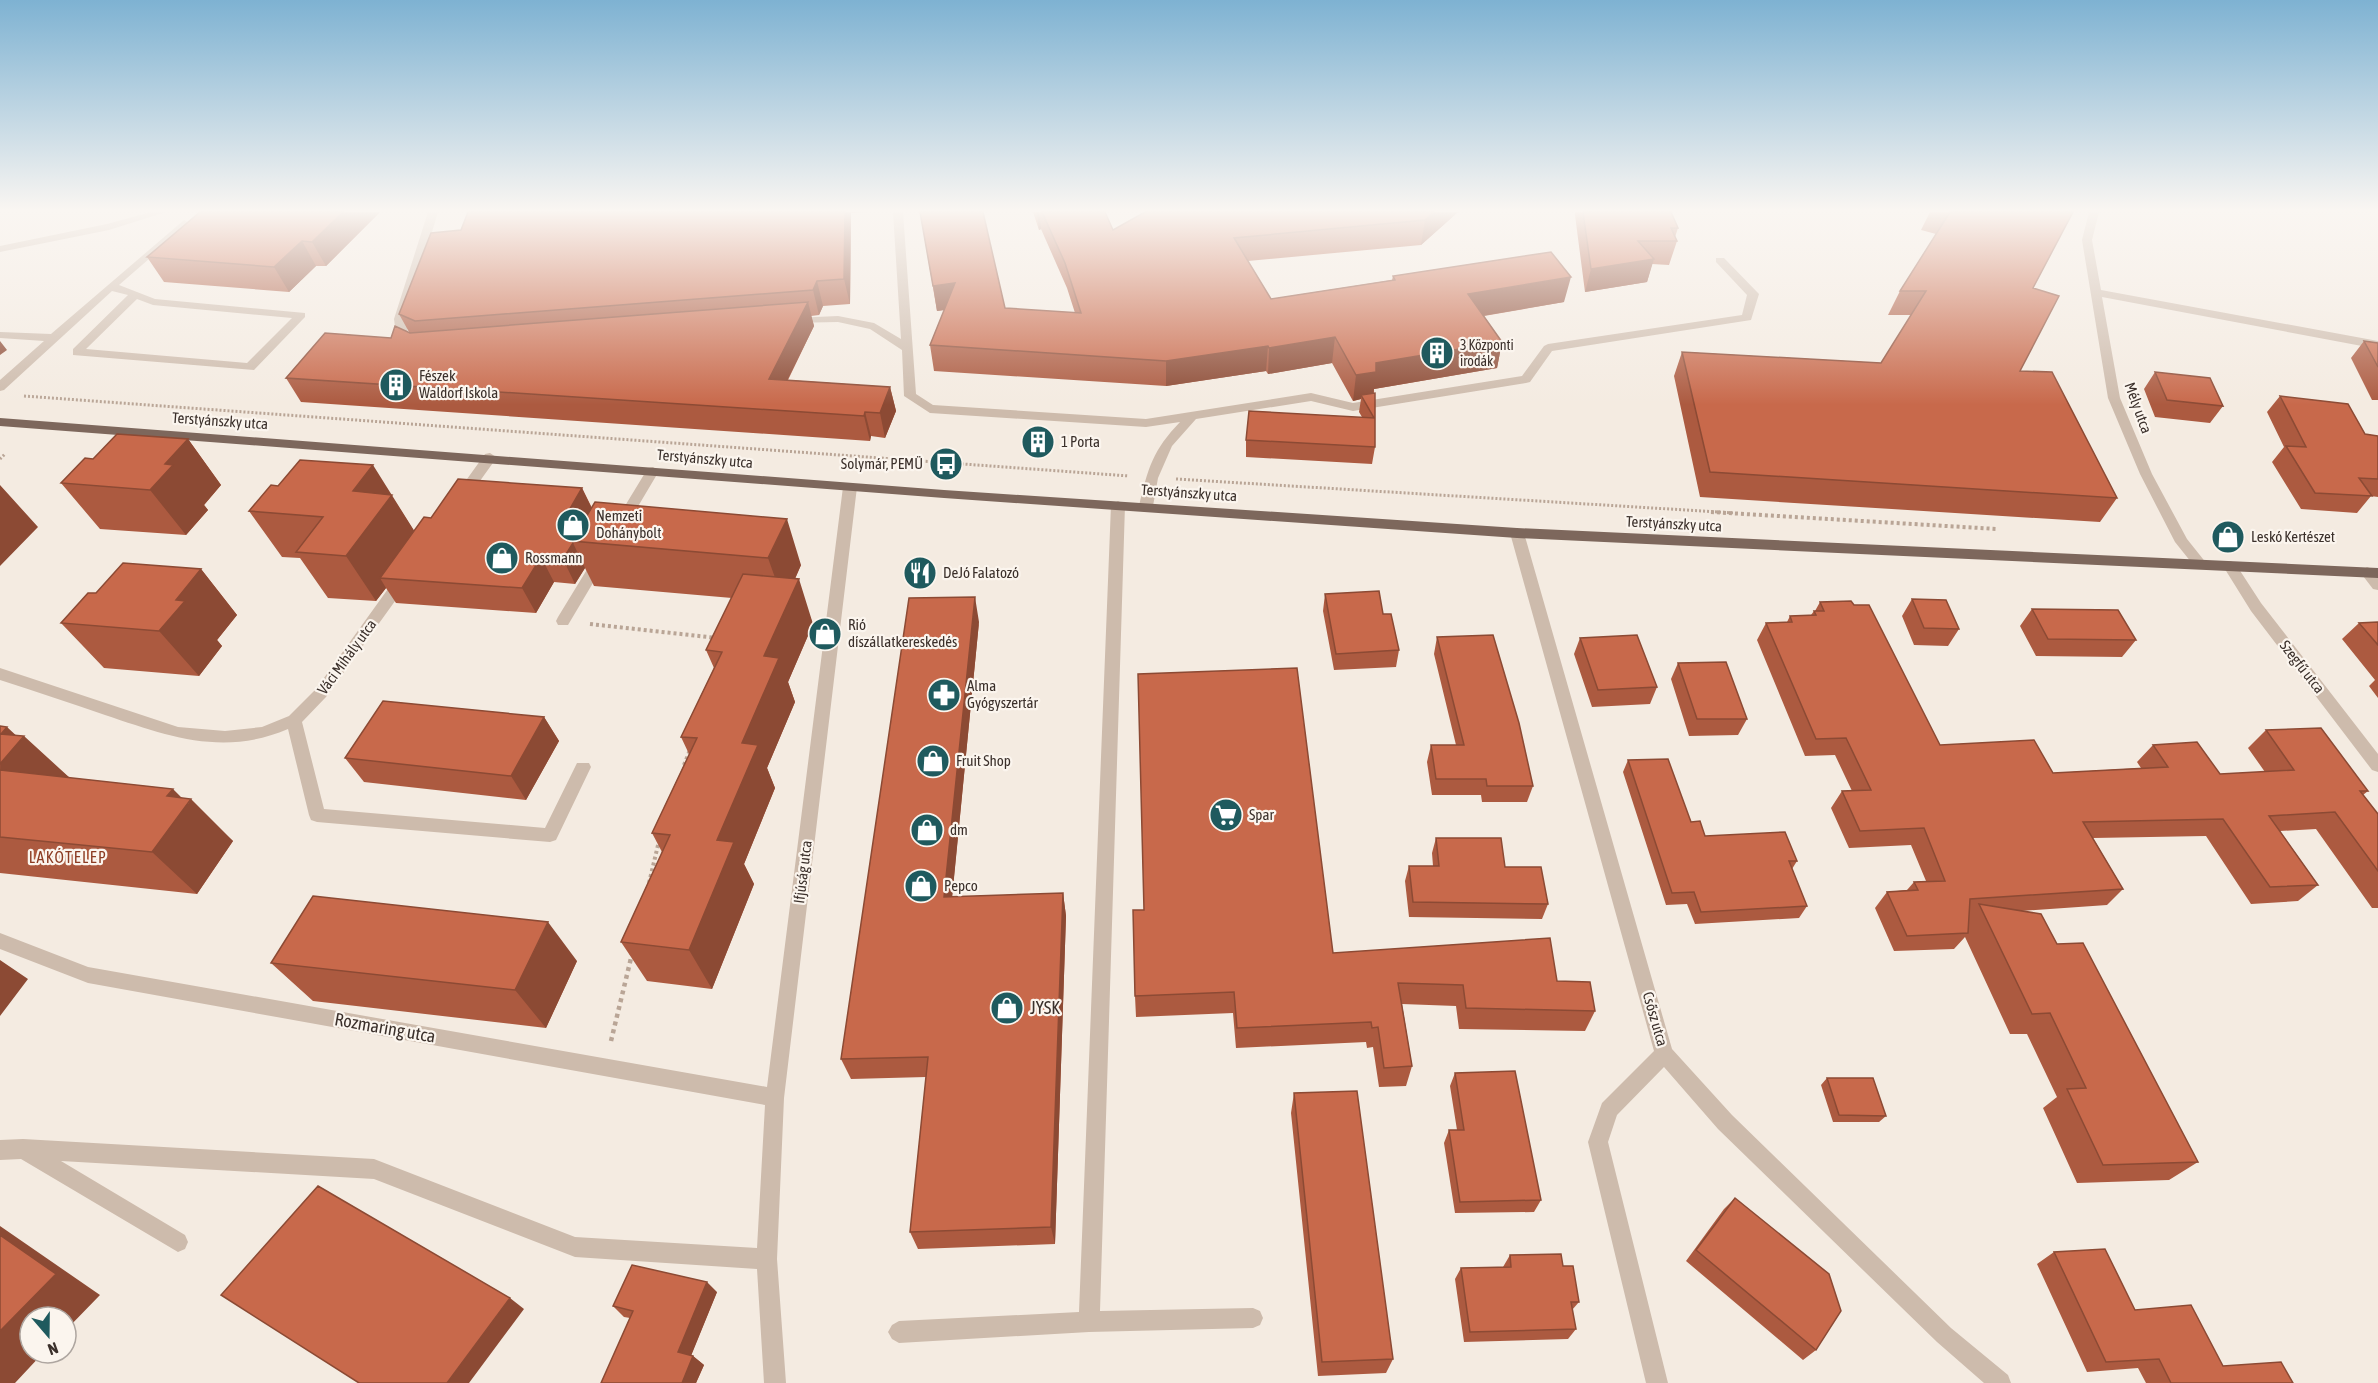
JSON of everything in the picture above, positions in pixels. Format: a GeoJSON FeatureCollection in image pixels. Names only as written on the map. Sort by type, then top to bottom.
{"type":"FeatureCollection","features":[{"type":"Feature","properties":{"kind":"main road","name":"Terstyánszky utca"},"geometry":{"type":"LineString","coordinates":[[0,422],[490,457],[850,487],[1517,533],[2372,573]]}},
{"type":"Feature","properties":{"kind":"street"},"geometry":{"type":"LineString","coordinates":[[0,387],[123,277]]}},
{"type":"Feature","properties":{"kind":"street"},"geometry":{"type":"LineString","coordinates":[[413,277],[400,319],[403,342],[419,348]]}},
{"type":"Feature","properties":{"kind":"street"},"geometry":{"type":"LineString","coordinates":[[903,277],[910,396],[930,409],[1146,423],[1311,397],[1353,407],[1526,379],[1548,348],[1747,318],[1753,294],[1736,277]]}},
{"type":"Feature","properties":{"kind":"street","name":"Mély utca"},"geometry":{"type":"LineString","coordinates":[[2092,277],[2114,398],[2146,474],[2182,542],[2200,564]]}},
{"type":"Feature","properties":{"kind":"street"},"geometry":{"type":"LineString","coordinates":[[110,288],[124,289],[153,302],[301,315],[250,366],[76,352],[135,294]]}},
{"type":"Feature","properties":{"kind":"street"},"geometry":{"type":"LineString","coordinates":[[2094,292],[2378,345]]}},
{"type":"Feature","properties":{"kind":"street"},"geometry":{"type":"LineString","coordinates":[[777,322],[838,319],[874,326],[908,349]]}},
{"type":"Feature","properties":{"kind":"street"},"geometry":{"type":"LineString","coordinates":[[0,335],[54,338]]}},
{"type":"Feature","properties":{"kind":"street"},"geometry":{"type":"LineString","coordinates":[[1146,506],[1152,478],[1166,444],[1194,414]]}},
{"type":"Feature","properties":{"kind":"street"},"geometry":{"type":"LineString","coordinates":[[450,513],[490,457]]}},
{"type":"Feature","properties":{"kind":"street"},"geometry":{"type":"LineString","coordinates":[[618,530],[653,471]]}},
{"type":"Feature","properties":{"kind":"street","name":"Ifjúság utca"},"geometry":{"type":"LineString","coordinates":[[775,1383],[767,1259],[775,1098],[850,487]]}},
{"type":"Feature","properties":{"kind":"street"},"geometry":{"type":"LineString","coordinates":[[1089,1322],[1118,505]]}},
{"type":"Feature","properties":{"kind":"street","name":"Csősz utca"},"geometry":{"type":"LineString","coordinates":[[1517,533],[1664,1054],[1733,1130],[1944,1335],[2000,1383]]}},
{"type":"Feature","properties":{"kind":"street"},"geometry":{"type":"LineString","coordinates":[[563,621],[606,550]]}},
{"type":"Feature","properties":{"kind":"street","name":"Szegfű utca"},"geometry":{"type":"LineString","coordinates":[[2230,566],[2256,607],[2378,766]]}},
{"type":"Feature","properties":{"kind":"street","name":"Váci Mihály utca"},"geometry":{"type":"LineString","coordinates":[[0,674],[178,733],[225,737],[264,733],[294,720],[321,693],[410,570]]}},
{"type":"Feature","properties":{"kind":"street"},"geometry":{"type":"LineString","coordinates":[[2372,573],[2378,585]]}},
{"type":"Feature","properties":{"kind":"street"},"geometry":{"type":"LineString","coordinates":[[294,720],[317,814],[550,836],[583,767]]}},
{"type":"Feature","properties":{"kind":"street","name":"Rozmaring utca"},"geometry":{"type":"LineString","coordinates":[[0,941],[88,975],[775,1098]]}},
{"type":"Feature","properties":{"kind":"street"},"geometry":{"type":"LineString","coordinates":[[1657,1383],[1598,1142],[1609,1109],[1664,1054]]}},
{"type":"Feature","properties":{"kind":"street"},"geometry":{"type":"LineString","coordinates":[[0,1149],[374,1169],[575,1247],[767,1259]]}},
{"type":"Feature","properties":{"kind":"street"},"geometry":{"type":"LineString","coordinates":[[23,1149],[178,1242]]}},
{"type":"Feature","properties":{"kind":"street"},"geometry":{"type":"LineString","coordinates":[[899,1332],[1089,1322],[1253,1318]]}},
{"type":"Feature","properties":{"kind":"path"},"geometry":{"type":"LineString","coordinates":[[13,396],[1152,478],[1998,530]]}},
{"type":"Feature","properties":{"kind":"path"},"geometry":{"type":"LineString","coordinates":[[0,459],[5,454]]}},
{"type":"Feature","properties":{"kind":"path"},"geometry":{"type":"LineString","coordinates":[[563,621],[727,639]]}},
{"type":"Feature","properties":{"kind":"path"},"geometry":{"type":"LineString","coordinates":[[682,772],[693,739]]}},
{"type":"Feature","properties":{"kind":"path"},"geometry":{"type":"LineString","coordinates":[[649,884],[660,838]]}},
{"type":"Feature","properties":{"kind":"path"},"geometry":{"type":"LineString","coordinates":[[604,1068],[632,953]]}},
{"type":"Feature","properties":{"kind":"building"},"geometry":{"type":"Polygon","coordinates":[[[414,277],[844,277],[844,279],[817,281],[813,290],[415,321],[399,314],[414,277]]]}},
{"type":"Feature","properties":{"kind":"building"},"geometry":{"type":"Polygon","coordinates":[[[931,277],[998,277],[1005,308],[1081,313],[1069,277],[1257,277],[1271,299],[1395,280],[1393,277],[1571,277],[1468,294],[1502,342],[1376,363],[1376,372],[1356,375],[1335,337],[1166,361],[930,345],[955,283],[933,286],[931,277]]]}},
{"type":"Feature","properties":{"kind":"building"},"geometry":{"type":"Polygon","coordinates":[[[1909,277],[2039,277],[2033,288],[2059,296],[2020,371],[2052,372],[2117,498],[1710,472],[1682,352],[1881,363],[1926,291],[1900,291],[1909,277]]]}},
{"type":"Feature","properties":{"kind":"building"},"geometry":{"type":"Polygon","coordinates":[[[808,302],[769,379],[890,387],[880,413],[865,412],[864,416],[286,378],[325,333],[391,338],[395,326],[410,333],[808,302]]]}},
{"type":"Feature","properties":{"kind":"building"},"geometry":{"type":"Polygon","coordinates":[[[2364,341],[2378,343],[2378,367],[2364,341]]]}},
{"type":"Feature","properties":{"kind":"building"},"geometry":{"type":"Polygon","coordinates":[[[2155,372],[2210,378],[2223,406],[2167,400],[2155,372]]]}},
{"type":"Feature","properties":{"kind":"building"},"geometry":{"type":"Polygon","coordinates":[[[1375,393],[1375,447],[1246,440],[1249,411],[1374,418],[1361,395],[1375,393]]]}},
{"type":"Feature","properties":{"kind":"building"},"geometry":{"type":"Polygon","coordinates":[[[2280,396],[2348,404],[2365,434],[2378,436],[2378,479],[2359,478],[2372,496],[2315,493],[2286,446],[2306,447],[2280,396]]]}},
{"type":"Feature","properties":{"kind":"building"},"geometry":{"type":"Polygon","coordinates":[[[117,434],[188,439],[165,464],[173,465],[150,490],[61,483],[85,458],[93,459],[117,434]]]}},
{"type":"Feature","properties":{"kind":"building"},"geometry":{"type":"Polygon","coordinates":[[[300,460],[373,465],[353,491],[392,495],[346,556],[296,552],[323,517],[249,511],[271,485],[278,486],[300,460]]]}},
{"type":"Feature","properties":{"kind":"building"},"geometry":{"type":"Polygon","coordinates":[[[458,479],[582,488],[564,519],[584,521],[563,559],[541,557],[522,588],[380,578],[424,517],[431,518],[458,479]]]}},
{"type":"Feature","properties":{"kind":"building"},"geometry":{"type":"Polygon","coordinates":[[[595,502],[787,519],[768,558],[572,541],[595,502]]]}},
{"type":"Feature","properties":{"kind":"building"},"geometry":{"type":"Polygon","coordinates":[[[123,563],[201,569],[176,600],[185,601],[159,631],[61,623],[88,593],[96,593],[123,563]]]}},
{"type":"Feature","properties":{"kind":"building"},"geometry":{"type":"Polygon","coordinates":[[[743,574],[799,579],[764,656],[779,658],[742,743],[758,745],[717,840],[734,842],[689,950],[621,942],[670,835],[652,833],[697,738],[681,737],[722,652],[706,650],[743,574]]]}},
{"type":"Feature","properties":{"kind":"building"},"geometry":{"type":"Polygon","coordinates":[[[1379,591],[1383,614],[1391,614],[1399,650],[1336,654],[1325,594],[1379,591]]]}},
{"type":"Feature","properties":{"kind":"building"},"geometry":{"type":"Polygon","coordinates":[[[975,597],[944,897],[1063,893],[1051,1227],[910,1232],[928,1057],[841,1059],[909,598],[975,597]]]}},
{"type":"Feature","properties":{"kind":"building"},"geometry":{"type":"Polygon","coordinates":[[[1912,599],[1946,600],[1959,629],[1924,628],[1912,599]]]}},
{"type":"Feature","properties":{"kind":"building"},"geometry":{"type":"Polygon","coordinates":[[[1851,601],[1854,605],[1869,605],[1940,745],[2034,740],[2053,773],[2168,767],[2153,745],[2197,742],[2220,774],[2294,770],[2266,730],[2321,728],[2368,791],[2360,791],[2378,814],[2378,871],[2335,812],[2269,816],[2318,885],[2270,887],[2223,819],[2083,822],[2123,889],[1970,899],[1968,933],[1907,936],[1887,892],[1918,890],[1914,882],[1945,881],[1924,828],[1860,831],[1842,791],[1871,790],[1846,738],[1816,739],[1766,623],[1792,622],[1790,616],[1816,615],[1814,611],[1824,611],[1820,602],[1851,601]]]}},
{"type":"Feature","properties":{"kind":"building"},"geometry":{"type":"Polygon","coordinates":[[[2032,609],[2118,610],[2136,640],[2048,639],[2032,609]]]}},
{"type":"Feature","properties":{"kind":"building"},"geometry":{"type":"Polygon","coordinates":[[[2378,622],[2378,645],[2359,623],[2378,622]]]}},
{"type":"Feature","properties":{"kind":"building"},"geometry":{"type":"Polygon","coordinates":[[[1493,635],[1519,723],[1533,786],[1487,786],[1486,779],[1436,779],[1431,745],[1464,745],[1437,637],[1493,635]]]}},
{"type":"Feature","properties":{"kind":"building"},"geometry":{"type":"Polygon","coordinates":[[[1637,635],[1657,687],[1598,690],[1580,638],[1637,635]]]}},
{"type":"Feature","properties":{"kind":"building"},"geometry":{"type":"Polygon","coordinates":[[[1726,662],[1747,719],[1697,719],[1678,663],[1726,662]]]}},
{"type":"Feature","properties":{"kind":"building","name":"Spar"},"geometry":{"type":"Polygon","coordinates":[[[1297,668],[1333,953],[1550,938],[1557,981],[1590,982],[1595,1011],[1466,1008],[1463,985],[1398,983],[1412,1066],[1384,1068],[1378,1027],[1372,1028],[1371,1022],[1237,1028],[1234,992],[1135,996],[1133,910],[1144,910],[1138,674],[1297,668]]]}},
{"type":"Feature","properties":{"kind":"building"},"geometry":{"type":"Polygon","coordinates":[[[383,701],[544,717],[511,776],[345,758],[383,701]]]}},
{"type":"Feature","properties":{"kind":"building"},"geometry":{"type":"Polygon","coordinates":[[[0,726],[7,727],[1,734],[24,736],[0,764],[0,726]]]}},
{"type":"Feature","properties":{"kind":"building"},"geometry":{"type":"Polygon","coordinates":[[[1668,759],[1691,822],[1700,821],[1705,836],[1785,832],[1797,861],[1789,861],[1807,906],[1701,912],[1694,892],[1672,893],[1628,760],[1668,759]]]}},
{"type":"Feature","properties":{"kind":"building"},"geometry":{"type":"Polygon","coordinates":[[[0,770],[173,789],[167,796],[191,799],[152,852],[0,837],[0,770]]]}},
{"type":"Feature","properties":{"kind":"building"},"geometry":{"type":"Polygon","coordinates":[[[1436,838],[1501,838],[1505,867],[1541,867],[1548,904],[1413,902],[1409,866],[1439,866],[1436,838]]]}},
{"type":"Feature","properties":{"kind":"building"},"geometry":{"type":"Polygon","coordinates":[[[313,896],[548,922],[515,990],[271,963],[313,896]]]}},
{"type":"Feature","properties":{"kind":"building"},"geometry":{"type":"Polygon","coordinates":[[[1979,904],[2041,914],[2057,944],[2083,943],[2198,1162],[2103,1165],[2067,1089],[2086,1088],[2050,1013],[2032,1014],[1979,904]]]}},
{"type":"Feature","properties":{"kind":"building"},"geometry":{"type":"Polygon","coordinates":[[[1515,1071],[1541,1200],[1460,1202],[1449,1130],[1464,1130],[1455,1073],[1515,1071]]]}},
{"type":"Feature","properties":{"kind":"building"},"geometry":{"type":"Polygon","coordinates":[[[1827,1078],[1873,1078],[1886,1116],[1839,1115],[1827,1078]]]}},
{"type":"Feature","properties":{"kind":"building"},"geometry":{"type":"Polygon","coordinates":[[[1357,1091],[1393,1359],[1322,1362],[1294,1093],[1357,1091]]]}},
{"type":"Feature","properties":{"kind":"building"},"geometry":{"type":"Polygon","coordinates":[[[318,1186],[510,1298],[447,1383],[359,1383],[221,1295],[318,1186]]]}},
{"type":"Feature","properties":{"kind":"building"},"geometry":{"type":"Polygon","coordinates":[[[1735,1198],[1829,1274],[1841,1311],[1816,1350],[1696,1250],[1735,1198]]]}},
{"type":"Feature","properties":{"kind":"building"},"geometry":{"type":"Polygon","coordinates":[[[0,1235],[56,1274],[26,1305],[18,1305],[18,1313],[0,1331],[0,1235]]]}},
{"type":"Feature","properties":{"kind":"building"},"geometry":{"type":"Polygon","coordinates":[[[2105,1249],[2135,1310],[2191,1305],[2223,1366],[2281,1362],[2293,1383],[2171,1383],[2159,1359],[2106,1362],[2054,1252],[2105,1249]]]}},
{"type":"Feature","properties":{"kind":"building"},"geometry":{"type":"Polygon","coordinates":[[[1561,1254],[1563,1266],[1573,1266],[1579,1302],[1571,1302],[1576,1329],[1470,1332],[1461,1268],[1511,1267],[1510,1255],[1561,1254]]]}},
{"type":"Feature","properties":{"kind":"building"},"geometry":{"type":"Polygon","coordinates":[[[632,1265],[707,1282],[678,1352],[693,1356],[682,1383],[601,1383],[633,1311],[613,1306],[632,1265]]]}},
{"type":"Feature","properties":{"kind":"place","name":"3 Központi irodák"},"geometry":{"type":"Point","coordinates":[1437,353]}},
{"type":"Feature","properties":{"kind":"place","name":"Fészek Waldorf Iskola"},"geometry":{"type":"Point","coordinates":[396,385]}},
{"type":"Feature","properties":{"kind":"place","name":"1 Porta"},"geometry":{"type":"Point","coordinates":[1038,442]}},
{"type":"Feature","properties":{"kind":"place","name":"Solymár, PEMÜ"},"geometry":{"type":"Point","coordinates":[946,464]}},
{"type":"Feature","properties":{"kind":"place","name":"Nemzeti Dohánybolt"},"geometry":{"type":"Point","coordinates":[573,525]}},
{"type":"Feature","properties":{"kind":"place","name":"Leskó Kertészet"},"geometry":{"type":"Point","coordinates":[2228,537]}},
{"type":"Feature","properties":{"kind":"place","name":"Rossmann"},"geometry":{"type":"Point","coordinates":[502,558]}},
{"type":"Feature","properties":{"kind":"place","name":"DeJó Falatozó"},"geometry":{"type":"Point","coordinates":[920,573]}},
{"type":"Feature","properties":{"kind":"place","name":"Rió díszállatkereskedés"},"geometry":{"type":"Point","coordinates":[825,634]}},
{"type":"Feature","properties":{"kind":"place","name":"Alma Gyógyszertár"},"geometry":{"type":"Point","coordinates":[944,695]}},
{"type":"Feature","properties":{"kind":"place","name":"Fruit Shop"},"geometry":{"type":"Point","coordinates":[933,761]}},
{"type":"Feature","properties":{"kind":"place","name":"Spar"},"geometry":{"type":"Point","coordinates":[1226,815]}},
{"type":"Feature","properties":{"kind":"place","name":"dm"},"geometry":{"type":"Point","coordinates":[927,830]}},
{"type":"Feature","properties":{"kind":"place","name":"Pepco"},"geometry":{"type":"Point","coordinates":[921,886]}},
{"type":"Feature","properties":{"kind":"place","name":"JYSK"},"geometry":{"type":"Point","coordinates":[1007,1008]}},
{"type":"Feature","properties":{"kind":"district","name":"LAKÓTELEP"},"geometry":{"type":"Point","coordinates":[68,857]}}]}
